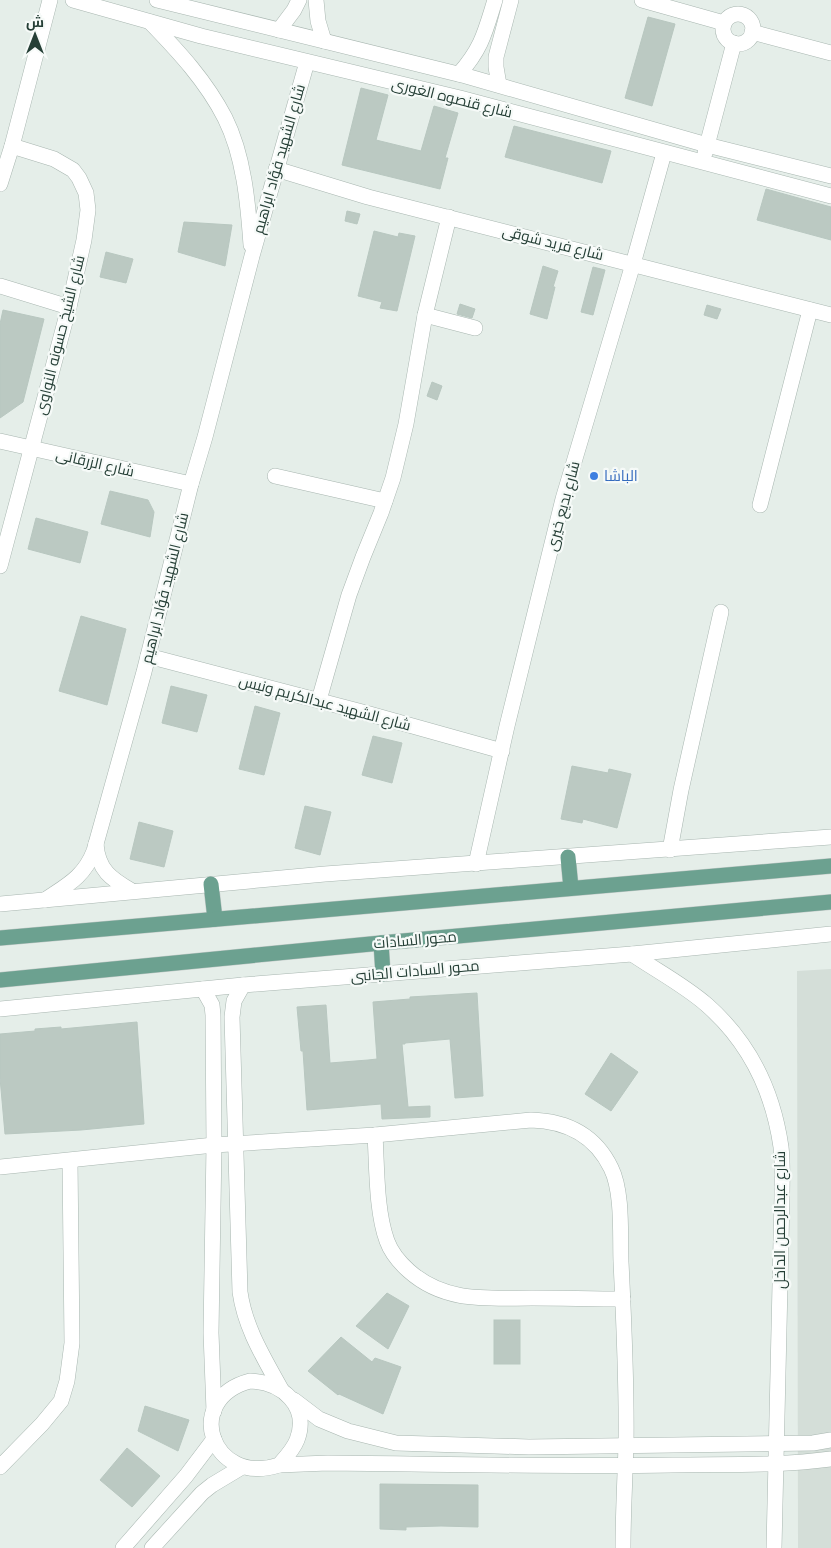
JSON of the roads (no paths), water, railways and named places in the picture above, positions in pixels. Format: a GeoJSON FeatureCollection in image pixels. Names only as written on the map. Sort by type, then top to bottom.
{"type":"FeatureCollection","features":[{"type":"Feature","properties":{"kind":"main road"},"geometry":{"type":"LineString","coordinates":[[568,858],[571,888]]}},
{"type":"Feature","properties":{"kind":"main road"},"geometry":{"type":"LineString","coordinates":[[0,938],[831,866]]}},
{"type":"Feature","properties":{"kind":"main road"},"geometry":{"type":"LineString","coordinates":[[211,884],[215,919]]}},
{"type":"Feature","properties":{"kind":"main road","name":"محور السادات"},"geometry":{"type":"LineString","coordinates":[[0,980],[831,902]]}},
{"type":"Feature","properties":{"kind":"main road"},"geometry":{"type":"LineString","coordinates":[[381,943],[384,974]]}},
{"type":"Feature","properties":{"kind":"street"},"geometry":{"type":"LineString","coordinates":[[0,184],[12,146],[50,0]]}},
{"type":"Feature","properties":{"kind":"street","name":"شارع قنصوه الغورى"},"geometry":{"type":"LineString","coordinates":[[73,0],[201,36],[460,98],[831,196]]}},
{"type":"Feature","properties":{"kind":"street","name":"شارع قنصوه الغورى"},"geometry":{"type":"LineString","coordinates":[[157,0],[174,2],[324,42],[459,74],[643,128],[831,176]]}},
{"type":"Feature","properties":{"kind":"street"},"geometry":{"type":"LineString","coordinates":[[279,30],[299,0]]}},
{"type":"Feature","properties":{"kind":"street"},"geometry":{"type":"LineString","coordinates":[[316,0],[318,21],[324,42]]}},
{"type":"Feature","properties":{"kind":"street"},"geometry":{"type":"LineString","coordinates":[[459,74],[471,60],[480,44],[495,0]]}},
{"type":"Feature","properties":{"kind":"street"},"geometry":{"type":"LineString","coordinates":[[499,85],[496,57],[511,0]]}},
{"type":"Feature","properties":{"kind":"street"},"geometry":{"type":"LineString","coordinates":[[642,0],[724,23]]}},
{"type":"Feature","properties":{"kind":"street"},"geometry":{"type":"LineString","coordinates":[[744,7],[750,20],[752,32],[747,40],[739,44],[730,42],[724,35],[724,23],[726,19],[744,7]]}},
{"type":"Feature","properties":{"kind":"street","name":"شارع الشهيد فؤاد ابراهيم"},"geometry":{"type":"LineString","coordinates":[[149,21],[204,83],[225,118],[241,165],[249,214],[252,256]]}},
{"type":"Feature","properties":{"kind":"street"},"geometry":{"type":"LineString","coordinates":[[752,32],[831,53]]}},
{"type":"Feature","properties":{"kind":"street"},"geometry":{"type":"LineString","coordinates":[[703,162],[734,43]]}},
{"type":"Feature","properties":{"kind":"street","name":"شارع الشهيد فؤاد ابراهيم"},"geometry":{"type":"LineString","coordinates":[[45,900],[80,875],[87,866],[96,843],[148,656],[191,484],[252,256],[307,62]]}},
{"type":"Feature","properties":{"kind":"street"},"geometry":{"type":"LineString","coordinates":[[637,146],[643,128]]}},
{"type":"Feature","properties":{"kind":"street","name":"شارع الشيخ حسونه النواوى"},"geometry":{"type":"LineString","coordinates":[[0,566],[69,307],[84,240],[88,210],[86,193],[73,170],[54,159],[12,146]]}},
{"type":"Feature","properties":{"kind":"street","name":"شارع بديع خيرى"},"geometry":{"type":"LineString","coordinates":[[476,864],[563,499],[664,153]]}},
{"type":"Feature","properties":{"kind":"street","name":"شارع فريد شوقى"},"geometry":{"type":"LineString","coordinates":[[276,169],[368,197],[831,315]]}},
{"type":"Feature","properties":{"kind":"street"},"geometry":{"type":"LineString","coordinates":[[319,700],[349,595],[385,501],[406,424],[425,315],[449,217]]}},
{"type":"Feature","properties":{"kind":"street"},"geometry":{"type":"LineString","coordinates":[[0,286],[69,307]]}},
{"type":"Feature","properties":{"kind":"street"},"geometry":{"type":"LineString","coordinates":[[760,505],[810,310]]}},
{"type":"Feature","properties":{"kind":"street"},"geometry":{"type":"LineString","coordinates":[[425,315],[475,328]]}},
{"type":"Feature","properties":{"kind":"street","name":"شارع الزرقانى"},"geometry":{"type":"LineString","coordinates":[[0,441],[191,484]]}},
{"type":"Feature","properties":{"kind":"street"},"geometry":{"type":"LineString","coordinates":[[275,476],[385,501]]}},
{"type":"Feature","properties":{"kind":"street"},"geometry":{"type":"LineString","coordinates":[[670,850],[678,805],[721,612]]}},
{"type":"Feature","properties":{"kind":"street","name":"شارع الشهيد عبدالكريم ونيس"},"geometry":{"type":"LineString","coordinates":[[148,656],[502,750]]}},
{"type":"Feature","properties":{"kind":"street"},"geometry":{"type":"LineString","coordinates":[[0,904],[211,884],[831,837]]}},
{"type":"Feature","properties":{"kind":"street"},"geometry":{"type":"LineString","coordinates":[[96,843],[97,854],[103,868],[116,882],[132,891]]}},
{"type":"Feature","properties":{"kind":"street","name":"محور السادات الجانبى"},"geometry":{"type":"LineString","coordinates":[[0,1009],[243,985],[632,954],[831,934]]}},
{"type":"Feature","properties":{"kind":"street","name":"شارع عبدالرحمن الداخل"},"geometry":{"type":"LineString","coordinates":[[632,954],[690,992],[724,1022],[754,1061],[769,1094],[781,1149],[782,1197],[774,1548]]}},
{"type":"Feature","properties":{"kind":"street"},"geometry":{"type":"LineString","coordinates":[[243,985],[232,1008],[240,1292],[242,1306],[252,1335],[281,1389]]}},
{"type":"Feature","properties":{"kind":"street"},"geometry":{"type":"LineString","coordinates":[[203,989],[212,1006],[213,1015],[214,1145],[211,1333],[214,1411]]}},
{"type":"Feature","properties":{"kind":"street"},"geometry":{"type":"LineString","coordinates":[[0,1167],[214,1145],[375,1136],[531,1120],[550,1121],[568,1126],[582,1134],[603,1156],[611,1169],[616,1181],[619,1197],[626,1446],[623,1548]]}},
{"type":"Feature","properties":{"kind":"street"},"geometry":{"type":"LineString","coordinates":[[375,1136],[380,1208],[387,1241],[395,1256],[418,1279],[434,1288],[475,1298],[623,1299]]}},
{"type":"Feature","properties":{"kind":"street"},"geometry":{"type":"LineString","coordinates":[[0,1467],[42,1424],[61,1401],[67,1381],[72,1343],[70,1160]]}},
{"type":"Feature","properties":{"kind":"street"},"geometry":{"type":"LineString","coordinates":[[831,1440],[813,1443],[775,1442],[529,1447],[396,1443],[348,1432],[319,1418],[281,1389],[262,1381],[238,1384],[227,1391],[219,1400],[211,1425],[214,1439],[220,1451],[230,1461],[242,1467],[253,1469],[328,1463],[624,1466],[775,1463],[831,1459]]}},
{"type":"Feature","properties":{"kind":"street"},"geometry":{"type":"LineString","coordinates":[[279,1466],[298,1439],[299,1416],[294,1400]]}},
{"type":"Feature","properties":{"kind":"street"},"geometry":{"type":"LineString","coordinates":[[122,1548],[186,1476],[214,1439]]}},
{"type":"Feature","properties":{"kind":"street"},"geometry":{"type":"LineString","coordinates":[[152,1548],[202,1493],[242,1467]]}},
{"type":"Feature","properties":{"kind":"place","name":"الباشا"},"geometry":{"type":"Point","coordinates":[594,476]}}]}
